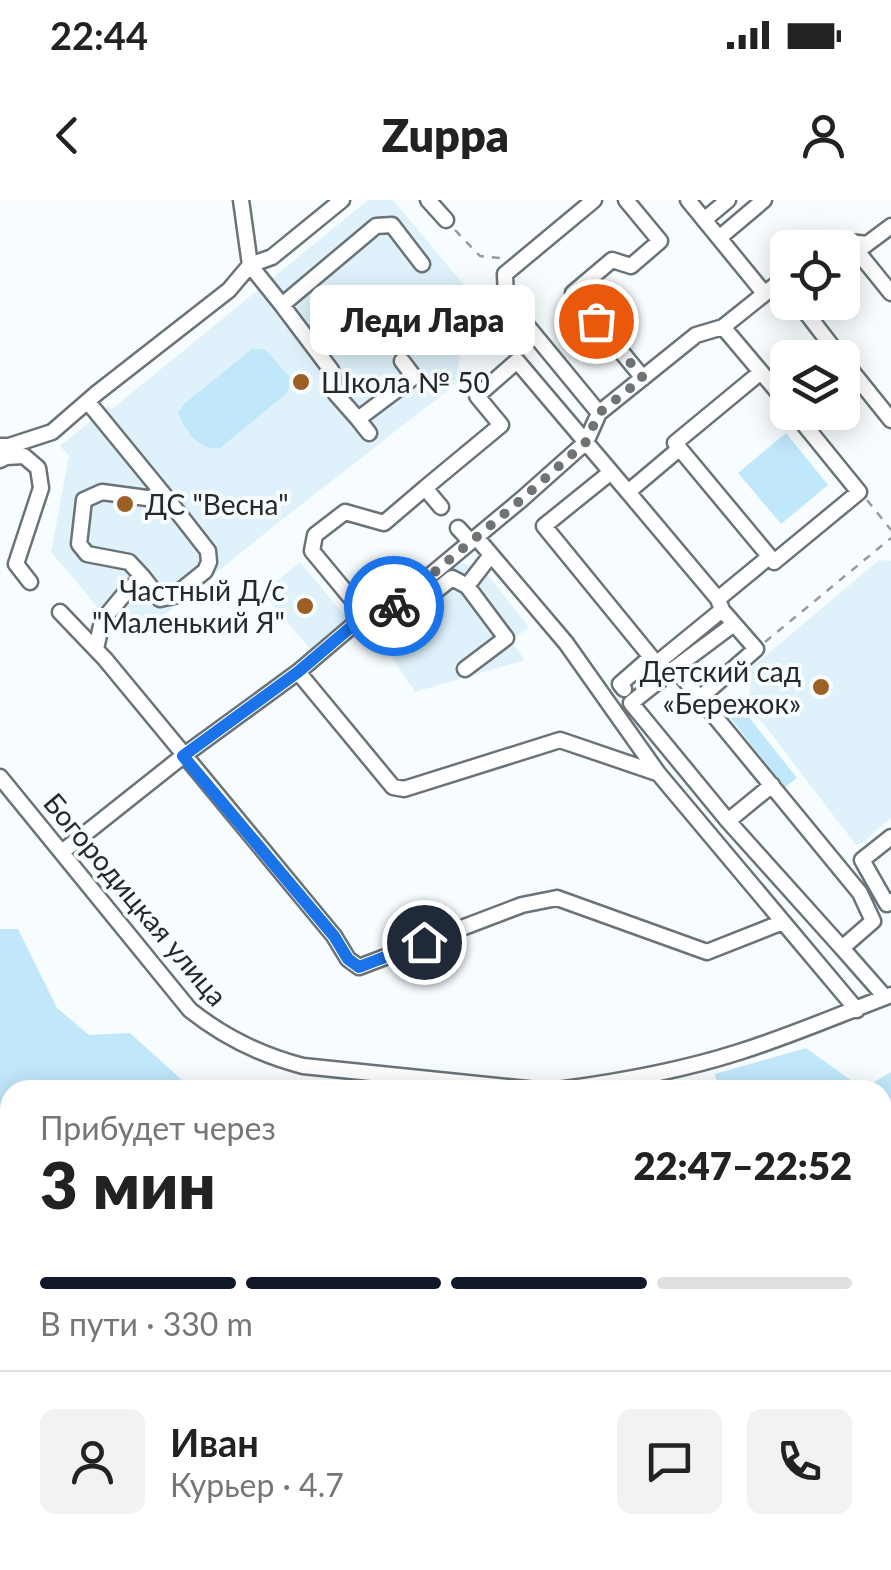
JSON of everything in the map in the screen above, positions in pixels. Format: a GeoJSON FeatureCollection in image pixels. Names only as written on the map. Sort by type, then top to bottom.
{"type":"FeatureCollection","features":[{"type":"Feature","properties":{"kind":"street"},"geometry":{"type":"LineString","coordinates":[[241,200],[250,265],[331,370],[336,394],[370,433]]}},
{"type":"Feature","properties":{"kind":"street"},"geometry":{"type":"LineString","coordinates":[[0,446],[52,432],[229,290],[250,265],[272,256],[342,200]]}},
{"type":"Feature","properties":{"kind":"street"},"geometry":{"type":"LineString","coordinates":[[428,200],[446,220]]}},
{"type":"Feature","properties":{"kind":"street"},"geometry":{"type":"LineString","coordinates":[[594,200],[505,274],[506,300],[599,413]]}},
{"type":"Feature","properties":{"kind":"street"},"geometry":{"type":"LineString","coordinates":[[626,200],[660,241],[631,266],[612,260],[572,292],[643,378]]}},
{"type":"Feature","properties":{"kind":"street"},"geometry":{"type":"LineString","coordinates":[[688,200],[764,293]]}},
{"type":"Feature","properties":{"kind":"street"},"geometry":{"type":"LineString","coordinates":[[704,220],[728,200]]}},
{"type":"Feature","properties":{"kind":"street"},"geometry":{"type":"LineString","coordinates":[[719,238],[764,200]]}},
{"type":"Feature","properties":{"kind":"street"},"geometry":{"type":"LineString","coordinates":[[282,305],[376,226],[392,224],[422,264]]}},
{"type":"Feature","properties":{"kind":"street"},"geometry":{"type":"LineString","coordinates":[[891,226],[857,251],[891,293]]}},
{"type":"Feature","properties":{"kind":"street"},"geometry":{"type":"LineString","coordinates":[[860,243],[867,244]]}},
{"type":"Feature","properties":{"kind":"street"},"geometry":{"type":"LineString","coordinates":[[62,852],[370,614],[390,610],[586,442],[599,413],[696,336],[723,328],[770,290]]}},
{"type":"Feature","properties":{"kind":"street"},"geometry":{"type":"LineString","coordinates":[[812,320],[828,340]]}},
{"type":"Feature","properties":{"kind":"street"},"geometry":{"type":"LineString","coordinates":[[723,328],[770,383]]}},
{"type":"Feature","properties":{"kind":"street"},"geometry":{"type":"LineString","coordinates":[[358,419],[414,377],[402,361]]}},
{"type":"Feature","properties":{"kind":"street"},"geometry":{"type":"LineString","coordinates":[[465,668],[506,638],[468,586],[452,578],[386,632],[312,551],[315,535],[345,512],[384,523],[501,425],[477,396],[518,361],[756,649],[701,697]]}},
{"type":"Feature","properties":{"kind":"street"},"geometry":{"type":"LineString","coordinates":[[760,372],[674,442],[774,562],[859,492],[809,430]]}},
{"type":"Feature","properties":{"kind":"street"},"geometry":{"type":"LineString","coordinates":[[860,381],[891,420]]}},
{"type":"Feature","properties":{"kind":"street"},"geometry":{"type":"LineString","coordinates":[[88,402],[168,501],[208,551],[210,562],[205,571],[174,596],[160,599],[129,562],[88,554],[79,544],[84,500],[102,492],[168,501]]}},
{"type":"Feature","properties":{"kind":"street"},"geometry":{"type":"LineString","coordinates":[[628,492],[679,449]]}},
{"type":"Feature","properties":{"kind":"street"},"geometry":{"type":"LineString","coordinates":[[0,460],[24,456],[38,468],[41,488],[16,564],[30,582]]}},
{"type":"Feature","properties":{"kind":"street"},"geometry":{"type":"LineString","coordinates":[[611,472],[544,526],[651,657],[620,684],[624,689]]}},
{"type":"Feature","properties":{"kind":"street"},"geometry":{"type":"LineString","coordinates":[[425,488],[441,507]]}},
{"type":"Feature","properties":{"kind":"street"},"geometry":{"type":"LineString","coordinates":[[458,528],[491,554],[566,642],[658,773],[857,1010]]}},
{"type":"Feature","properties":{"kind":"street"},"geometry":{"type":"LineString","coordinates":[[468,586],[491,554]]}},
{"type":"Feature","properties":{"kind":"street"},"geometry":{"type":"LineString","coordinates":[[608,702],[769,557]]}},
{"type":"Feature","properties":{"kind":"street"},"geometry":{"type":"LineString","coordinates":[[100,654],[102,620],[143,577]]}},
{"type":"Feature","properties":{"kind":"street"},"geometry":{"type":"LineString","coordinates":[[60,612],[100,654],[334,936],[348,959],[359,967],[522,905],[557,898],[708,952],[783,922]]}},
{"type":"Feature","properties":{"kind":"street"},"geometry":{"type":"LineString","coordinates":[[632,1080],[737,1053],[888,996],[728,821],[631,703],[734,624]]}},
{"type":"Feature","properties":{"kind":"street"},"geometry":{"type":"LineString","coordinates":[[675,668],[860,892],[874,921],[842,948]]}},
{"type":"Feature","properties":{"kind":"street"},"geometry":{"type":"LineString","coordinates":[[298,672],[392,787],[404,789],[560,740],[658,773]]}},
{"type":"Feature","properties":{"kind":"street","name":"Богородицкая улица"},"geometry":{"type":"LineString","coordinates":[[0,777],[190,1010],[218,1032],[276,1059],[303,1066],[439,1080]]}},
{"type":"Feature","properties":{"kind":"street"},"geometry":{"type":"LineString","coordinates":[[728,821],[772,785]]}},
{"type":"Feature","properties":{"kind":"street"},"geometry":{"type":"LineString","coordinates":[[891,837],[862,860],[887,904],[891,900]]}},
{"type":"Feature","properties":{"kind":"path"},"geometry":{"type":"LineString","coordinates":[[446,220],[480,256],[496,256],[516,265]]}},
{"type":"Feature","properties":{"kind":"path"},"geometry":{"type":"LineString","coordinates":[[414,377],[496,379]]}},
{"type":"Feature","properties":{"kind":"path"},"geometry":{"type":"LineString","coordinates":[[859,492],[891,530]]}},
{"type":"Feature","properties":{"kind":"path"},"geometry":{"type":"LineString","coordinates":[[756,649],[891,538]]}},
{"type":"Feature","properties":{"kind":"shaded area","name":"Школа № 50"},"geometry":{"type":"Polygon","coordinates":[[[368,200],[393,200],[469,291],[456,384],[147,629],[111,630],[97,615],[100,610],[51,552],[69,456],[60,446],[109,406],[112,409],[368,200]]]}},
{"type":"Feature","properties":{"kind":"shaded area"},"geometry":{"type":"Polygon","coordinates":[[[252,349],[265,349],[291,379],[287,393],[220,448],[206,447],[184,426],[178,412],[252,349]]]}},
{"type":"Feature","properties":{"kind":"shaded area"},"geometry":{"type":"Polygon","coordinates":[[[786,433],[828,485],[781,524],[738,473],[786,433]]]}},
{"type":"Feature","properties":{"kind":"shaded area","name":"Детский сад «Бережок»"},"geometry":{"type":"Polygon","coordinates":[[[879,560],[891,561],[891,818],[856,845],[749,705],[751,668],[879,560]]]}},
{"type":"Feature","properties":{"kind":"shaded area"},"geometry":{"type":"Polygon","coordinates":[[[455,561],[484,570],[529,627],[511,641],[525,660],[415,692],[375,632],[455,561]]]}},
{"type":"Feature","properties":{"kind":"shaded area","name":"Частный Д/с \"Маленький Я\""},"geometry":{"type":"Polygon","coordinates":[[[300,562],[347,618],[310,649],[263,593],[300,562]]]}},
{"type":"Feature","properties":{"kind":"shaded area"},"geometry":{"type":"Polygon","coordinates":[[[736,701],[797,778],[785,787],[724,710],[736,701]]]}},
{"type":"Feature","properties":{"kind":"shaded area"},"geometry":{"type":"Polygon","coordinates":[[[0,929],[18,929],[57,1008],[89,1035],[130,1033],[182,1080],[0,1080],[0,929]]]}},
{"type":"Feature","properties":{"kind":"shaded area"},"geometry":{"type":"Polygon","coordinates":[[[806,1048],[850,1080],[716,1080],[715,1074],[806,1048]]]}},
{"type":"Feature","properties":{"kind":"way so far"},"geometry":{"type":"LineString","coordinates":[[394,606],[586,442],[599,413],[643,378],[596,321]]}},
{"type":"Feature","properties":{"kind":"place","name":"Леди Лара"},"geometry":{"type":"Point","coordinates":[596,321]}},
{"type":"Feature","properties":{"kind":"place","name":"Школа № 50"},"geometry":{"type":"Point","coordinates":[301,382]}},
{"type":"Feature","properties":{"kind":"place","name":"ДС \"Весна\""},"geometry":{"type":"Point","coordinates":[125,504]}},
{"type":"Feature","properties":{"kind":"place","name":"Частный Д/с \"Маленький Я\""},"geometry":{"type":"Point","coordinates":[305,606]}},
{"type":"Feature","properties":{"kind":"place","name":"Детский сад «Бережок»"},"geometry":{"type":"Point","coordinates":[821,687]}},
{"type":"Feature","properties":{"kind":"route"},"geometry":{"type":"LineString","coordinates":[[394,606],[365,615],[298,672],[183,756],[334,936],[348,959],[359,967],[424,942]]}}]}
